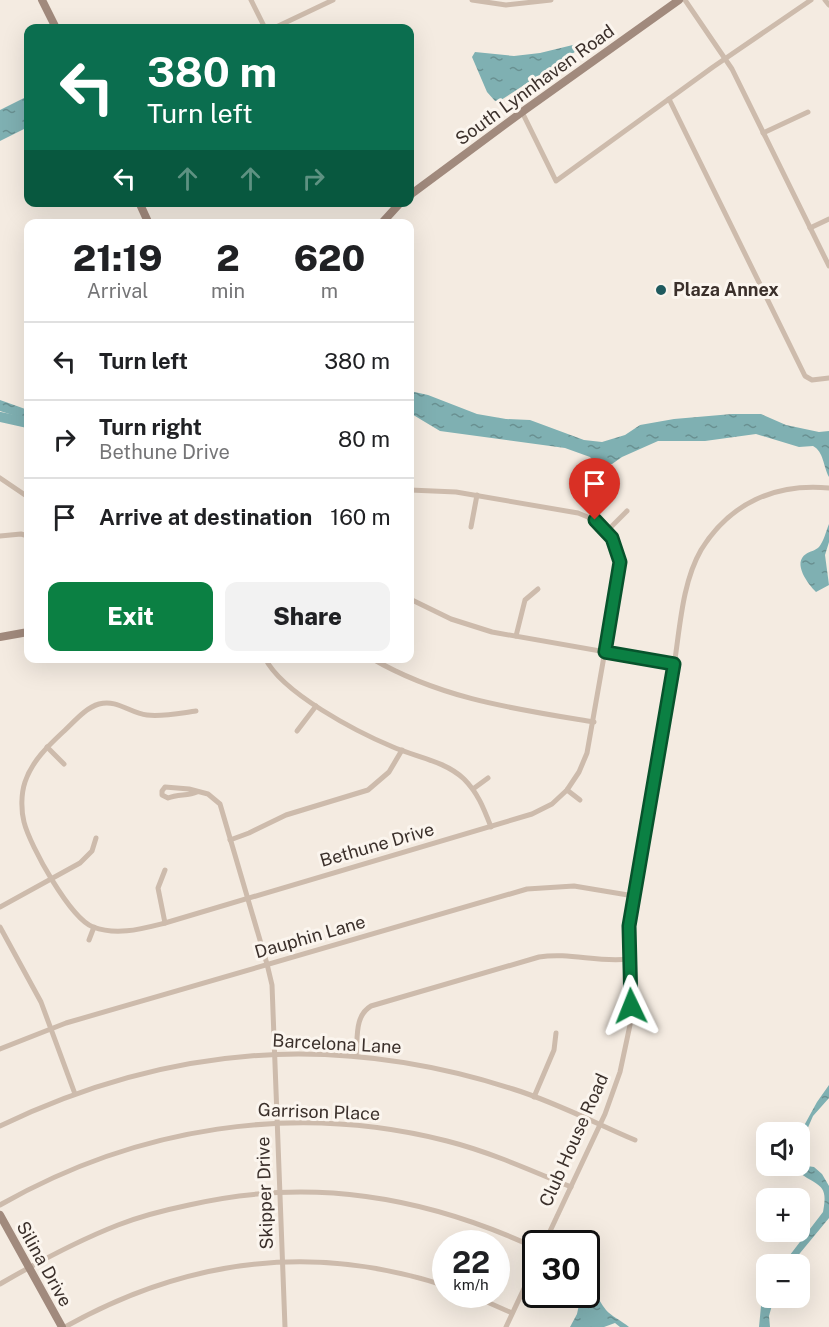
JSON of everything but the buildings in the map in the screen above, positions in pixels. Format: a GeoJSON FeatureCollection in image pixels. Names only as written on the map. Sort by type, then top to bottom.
{"type":"FeatureCollection","features":[{"type":"Feature","properties":{"kind":"street"},"geometry":{"type":"LineString","coordinates":[[42,0],[54,24]]}},
{"type":"Feature","properties":{"kind":"street"},"geometry":{"type":"LineString","coordinates":[[251,0],[263,24]]}},
{"type":"Feature","properties":{"kind":"street"},"geometry":{"type":"LineString","coordinates":[[282,24],[333,0]]}},
{"type":"Feature","properties":{"kind":"street"},"geometry":{"type":"LineString","coordinates":[[472,0],[506,5],[551,0]]}},
{"type":"Feature","properties":{"kind":"street","name":"South Lynnhaven Road"},"geometry":{"type":"LineString","coordinates":[[414,192],[679,0]]}},
{"type":"Feature","properties":{"kind":"street"},"geometry":{"type":"LineString","coordinates":[[685,0],[726,58],[829,266]]}},
{"type":"Feature","properties":{"kind":"street"},"geometry":{"type":"LineString","coordinates":[[522,112],[556,181],[726,58],[811,0]]}},
{"type":"Feature","properties":{"kind":"street"},"geometry":{"type":"LineString","coordinates":[[825,0],[829,5]]}},
{"type":"Feature","properties":{"kind":"street"},"geometry":{"type":"LineString","coordinates":[[669,99],[805,376],[812,380],[829,378]]}},
{"type":"Feature","properties":{"kind":"street"},"geometry":{"type":"LineString","coordinates":[[763,133],[808,112]]}},
{"type":"Feature","properties":{"kind":"street"},"geometry":{"type":"LineString","coordinates":[[385,219],[395,207]]}},
{"type":"Feature","properties":{"kind":"street"},"geometry":{"type":"LineString","coordinates":[[810,228],[829,219]]}},
{"type":"Feature","properties":{"kind":"street"},"geometry":{"type":"LineString","coordinates":[[0,478],[24,494]]}},
{"type":"Feature","properties":{"kind":"street","name":"Club House Road"},"geometry":{"type":"LineString","coordinates":[[550,1230],[616,1087],[625,1054],[631,1006],[629,926],[682,619],[694,565],[709,539],[727,519],[750,502],[797,486],[829,488]]}},
{"type":"Feature","properties":{"kind":"street"},"geometry":{"type":"LineString","coordinates":[[414,490],[437,490],[477,495],[578,513],[595,520],[607,531],[627,511]]}},
{"type":"Feature","properties":{"kind":"street"},"geometry":{"type":"LineString","coordinates":[[471,527],[477,495]]}},
{"type":"Feature","properties":{"kind":"street","name":"Bethune Drive"},"geometry":{"type":"LineString","coordinates":[[100,704],[90,708],[47,747],[25,782],[22,803],[28,834],[52,879],[72,910],[94,927],[123,932],[165,923],[542,810],[567,790],[584,763],[590,743],[620,571],[618,553],[607,531]]}},
{"type":"Feature","properties":{"kind":"street"},"geometry":{"type":"LineString","coordinates":[[0,536],[24,535]]}},
{"type":"Feature","properties":{"kind":"street"},"geometry":{"type":"LineString","coordinates":[[516,636],[525,600],[538,589]]}},
{"type":"Feature","properties":{"kind":"street"},"geometry":{"type":"LineString","coordinates":[[414,601],[471,626],[674,664]]}},
{"type":"Feature","properties":{"kind":"street"},"geometry":{"type":"LineString","coordinates":[[0,637],[24,633]]}},
{"type":"Feature","properties":{"kind":"street"},"geometry":{"type":"LineString","coordinates":[[267,663],[281,681],[316,706],[363,733],[444,766],[462,778],[473,789],[491,827]]}},
{"type":"Feature","properties":{"kind":"street"},"geometry":{"type":"LineString","coordinates":[[380,663],[404,676],[450,694],[500,706],[594,722]]}},
{"type":"Feature","properties":{"kind":"street"},"geometry":{"type":"LineString","coordinates":[[96,696],[100,704],[114,703],[146,715],[196,711]]}},
{"type":"Feature","properties":{"kind":"street"},"geometry":{"type":"LineString","coordinates":[[297,731],[316,706]]}},
{"type":"Feature","properties":{"kind":"street"},"geometry":{"type":"LineString","coordinates":[[47,747],[64,764]]}},
{"type":"Feature","properties":{"kind":"street"},"geometry":{"type":"LineString","coordinates":[[230,840],[286,815],[368,790],[389,772],[402,750]]}},
{"type":"Feature","properties":{"kind":"street"},"geometry":{"type":"LineString","coordinates":[[473,789],[488,778]]}},
{"type":"Feature","properties":{"kind":"street"},"geometry":{"type":"LineString","coordinates":[[168,786],[197,792],[168,798],[162,795],[163,788],[168,786]]}},
{"type":"Feature","properties":{"kind":"street"},"geometry":{"type":"LineString","coordinates":[[567,790],[580,800]]}},
{"type":"Feature","properties":{"kind":"street","name":"Skipper Drive"},"geometry":{"type":"LineString","coordinates":[[197,792],[217,799],[272,985],[285,1327]]}},
{"type":"Feature","properties":{"kind":"street"},"geometry":{"type":"LineString","coordinates":[[0,907],[87,858],[96,838]]}},
{"type":"Feature","properties":{"kind":"street"},"geometry":{"type":"LineString","coordinates":[[165,870],[158,888],[165,923]]}},
{"type":"Feature","properties":{"kind":"street","name":"Dauphin Lane"},"geometry":{"type":"LineString","coordinates":[[0,1049],[51,1029],[267,964],[538,887],[574,886],[634,896]]}},
{"type":"Feature","properties":{"kind":"street"},"geometry":{"type":"LineString","coordinates":[[0,927],[35,988],[75,1094]]}},
{"type":"Feature","properties":{"kind":"street"},"geometry":{"type":"LineString","coordinates":[[89,940],[94,927]]}},
{"type":"Feature","properties":{"kind":"street"},"geometry":{"type":"LineString","coordinates":[[356,1056],[359,1020],[364,1011],[371,1006],[539,957],[563,955],[600,960],[629,959]]}},
{"type":"Feature","properties":{"kind":"street"},"geometry":{"type":"LineString","coordinates":[[534,1097],[554,1050],[556,1033]]}},
{"type":"Feature","properties":{"kind":"street","name":"Barcelona Lane"},"geometry":{"type":"LineString","coordinates":[[0,1126],[75,1094],[119,1079],[162,1068],[216,1059],[275,1054],[356,1056],[415,1063],[534,1097],[635,1140]]}},
{"type":"Feature","properties":{"kind":"street","name":"Garrison Place"},"geometry":{"type":"LineString","coordinates":[[0,1205],[64,1172],[111,1154],[196,1131],[277,1123],[359,1125],[422,1135],[501,1158],[570,1187]]}},
{"type":"Feature","properties":{"kind":"street"},"geometry":{"type":"LineString","coordinates":[[0,1284],[80,1241],[137,1218],[207,1201],[280,1192],[351,1194],[412,1204],[472,1221],[522,1242]]}},
{"type":"Feature","properties":{"kind":"street","name":"Silina Drive"},"geometry":{"type":"LineString","coordinates":[[0,1215],[63,1327]]}},
{"type":"Feature","properties":{"kind":"street"},"geometry":{"type":"LineString","coordinates":[[63,1327],[107,1304],[174,1279],[242,1264],[282,1261],[322,1262],[372,1267],[432,1282]]}},
{"type":"Feature","properties":{"kind":"street"},"geometry":{"type":"LineString","coordinates":[[506,1327],[522,1292]]}},
{"type":"Feature","properties":{"kind":"street"},"geometry":{"type":"LineString","coordinates":[[501,1308],[512,1313]]}},
{"type":"Feature","properties":{"kind":"water"},"geometry":{"type":"Polygon","coordinates":[[[581,43],[584,46],[501,100],[495,101],[487,92],[472,57],[475,52],[514,56],[540,53],[581,43]]]}},
{"type":"Feature","properties":{"kind":"water"},"geometry":{"type":"Polygon","coordinates":[[[24,98],[24,129],[0,141],[0,110],[24,98]]]}},
{"type":"Feature","properties":{"kind":"water"},"geometry":{"type":"Polygon","coordinates":[[[414,392],[477,414],[530,420],[584,440],[602,442],[625,435],[640,425],[674,419],[761,414],[786,425],[819,432],[829,431],[829,477],[821,456],[813,446],[799,447],[756,434],[705,441],[658,441],[612,464],[600,466],[590,457],[565,448],[440,431],[414,415],[414,392]]]}},
{"type":"Feature","properties":{"kind":"water"},"geometry":{"type":"Polygon","coordinates":[[[0,400],[24,409],[24,419],[0,411],[0,400]]]}},
{"type":"Feature","properties":{"kind":"water"},"geometry":{"type":"Polygon","coordinates":[[[829,524],[829,542],[825,555],[829,585],[816,592],[803,573],[801,563],[806,554],[819,547],[829,524]]]}},
{"type":"Feature","properties":{"kind":"water"},"geometry":{"type":"Polygon","coordinates":[[[829,1085],[829,1098],[813,1116],[810,1123],[806,1122],[829,1085]]]}},
{"type":"Feature","properties":{"kind":"water"},"geometry":{"type":"Polygon","coordinates":[[[810,1166],[822,1174],[829,1186],[829,1218],[810,1241],[810,1229],[823,1212],[823,1191],[804,1176],[810,1176],[810,1166]]]}},
{"type":"Feature","properties":{"kind":"water"},"geometry":{"type":"Polygon","coordinates":[[[800,1242],[809,1242],[799,1254],[791,1254],[800,1242]]]}},
{"type":"Feature","properties":{"kind":"water"},"geometry":{"type":"Polygon","coordinates":[[[600,1301],[606,1310],[629,1327],[620,1327],[615,1323],[604,1327],[570,1327],[578,1308],[600,1308],[600,1301]]]}},
{"type":"Feature","properties":{"kind":"water"},"geometry":{"type":"Polygon","coordinates":[[[761,1308],[771,1308],[770,1327],[759,1327],[761,1308]]]}},
{"type":"Feature","properties":{"kind":"waterway"},"geometry":{"type":"LineString","coordinates":[[0,417],[24,422]]}},
{"type":"Feature","properties":{"kind":"place","name":"Plaza Annex"},"geometry":{"type":"Point","coordinates":[661,290]}},
{"type":"Feature","properties":{"kind":"route"},"geometry":{"type":"LineString","coordinates":[[595,520],[612,538],[620,562],[605,652],[674,664],[629,926],[631,1006]]}}]}
